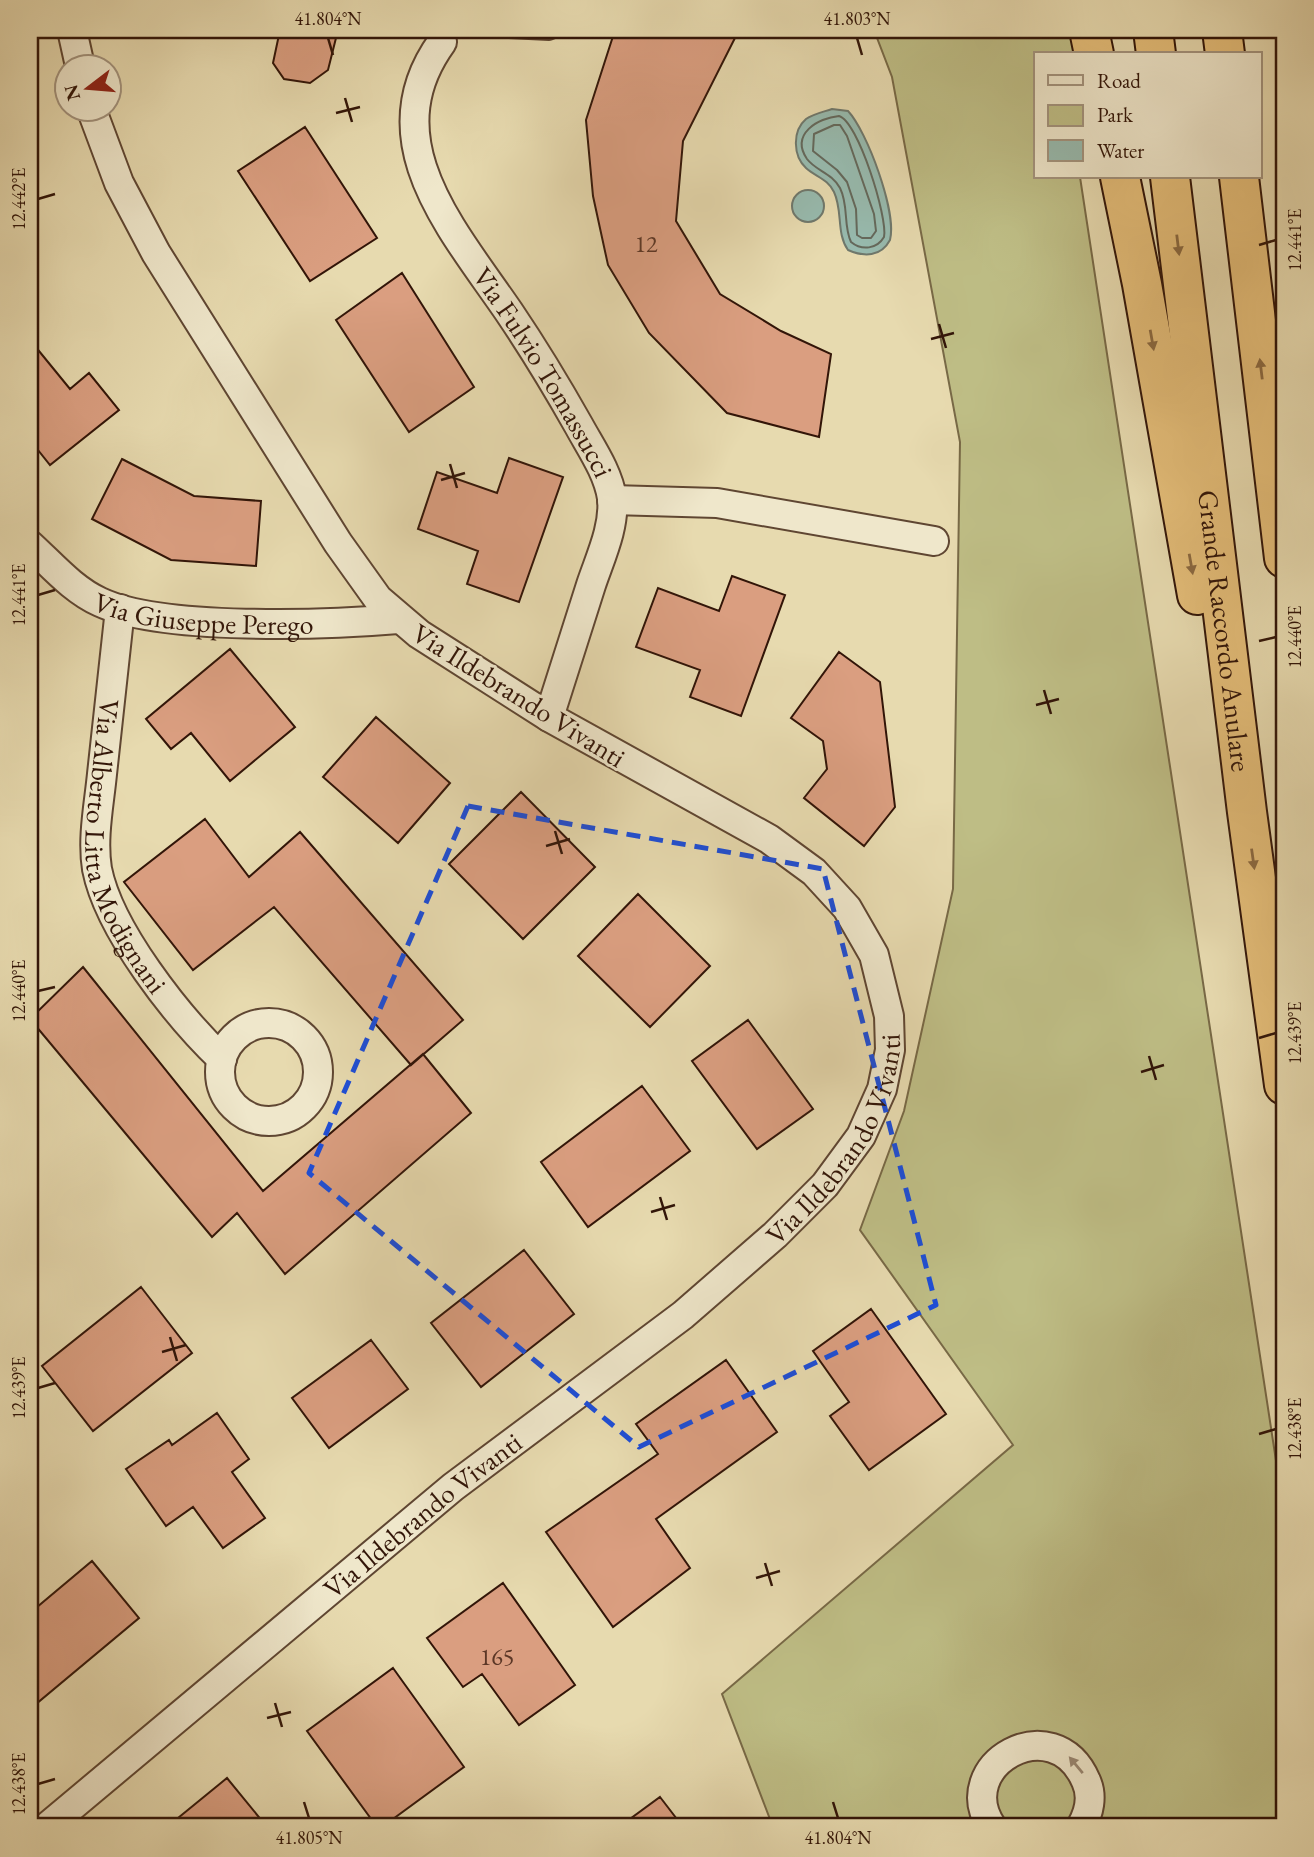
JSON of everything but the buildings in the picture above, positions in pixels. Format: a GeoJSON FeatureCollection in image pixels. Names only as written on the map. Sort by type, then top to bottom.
{"type":"FeatureCollection","features":[{"type":"Feature","properties":{"kind":"highway"},"geometry":{"type":"LineString","coordinates":[[1089,30],[1094,52]]}},
{"type":"Feature","properties":{"kind":"highway"},"geometry":{"type":"LineString","coordinates":[[1153,30],[1156,52]]}},
{"type":"Feature","properties":{"kind":"highway"},"geometry":{"type":"LineString","coordinates":[[1222,30],[1224,52]]}},
{"type":"Feature","properties":{"kind":"highway"},"geometry":{"type":"LineString","coordinates":[[1120,178],[1142,284],[1195,586],[1247,812]]}},
{"type":"Feature","properties":{"kind":"highway","name":"Grande Raccordo Anulare"},"geometry":{"type":"LineString","coordinates":[[1170,178],[1247,812],[1284,1085]]}},
{"type":"Feature","properties":{"kind":"highway"},"geometry":{"type":"LineString","coordinates":[[1238,178],[1284,558]]}},
{"type":"Feature","properties":{"kind":"street"},"geometry":{"type":"LineString","coordinates":[[72,30],[77,52]]}},
{"type":"Feature","properties":{"kind":"street","name":"Via Fulvio Tomassucci"},"geometry":{"type":"LineString","coordinates":[[447,36],[423,72],[414,101],[416,143],[426,179],[457,235],[563,399],[600,464],[612,500],[607,535],[549,717]]}},
{"type":"Feature","properties":{"kind":"street","name":"Via Ildebrando Vivanti"},"geometry":{"type":"LineString","coordinates":[[47,1827],[453,1488],[640,1349],[724,1280],[825,1185],[853,1149],[873,1111],[889,1059],[887,1003],[870,944],[838,897],[814,872],[769,839],[549,717],[398,619],[378,600],[338,543],[156,253],[111,166],[97,122]]}},
{"type":"Feature","properties":{"kind":"street"},"geometry":{"type":"LineString","coordinates":[[612,500],[717,503],[934,541]]}},
{"type":"Feature","properties":{"kind":"street","name":"Via Giuseppe Perego"},"geometry":{"type":"LineString","coordinates":[[30,545],[86,595],[120,609],[213,620],[325,623],[398,619]]}},
{"type":"Feature","properties":{"kind":"street","name":"Via Alberto Litta Modignani"},"geometry":{"type":"LineString","coordinates":[[120,609],[96,833],[98,871],[105,897],[121,929],[182,1016],[222,1059]]}},
{"type":"Feature","properties":{"kind":"street"},"geometry":{"type":"LineString","coordinates":[[992,1827],[983,1802],[985,1783],[993,1767],[1006,1754],[1031,1746],[1056,1748],[1070,1757],[1082,1770],[1090,1802],[1086,1824]]}},
{"type":"Feature","properties":{"kind":"lane"},"geometry":{"type":"LineString","coordinates":[[509,30],[554,30]]}},
{"type":"Feature","properties":{"kind":"highlighted area"},"geometry":{"type":"Polygon","coordinates":[[[468,806],[823,869],[936,1305],[639,1447],[309,1173],[468,806]]]}},
{"type":"Feature","properties":{"kind":"green space"},"geometry":{"type":"Polygon","coordinates":[[[874,30],[1086,30],[1083,52],[1034,52],[1034,178],[1080,178],[1284,1513],[1284,1827],[773,1827],[722,1694],[1013,1445],[860,1230],[904,1111],[953,889],[960,442],[892,77],[874,30]]]}},
{"type":"Feature","properties":{"kind":"water"},"geometry":{"type":"Polygon","coordinates":[[[832,109],[848,111],[856,121],[885,192],[891,227],[890,240],[882,250],[872,254],[848,250],[842,236],[834,192],[825,181],[806,168],[797,150],[796,137],[801,124],[812,116],[832,109]]]}},
{"type":"Feature","properties":{"kind":"water"},"geometry":{"type":"Polygon","coordinates":[[[808,190],[819,195],[824,206],[819,217],[808,222],[797,217],[792,206],[797,195],[808,190]]]}}]}
